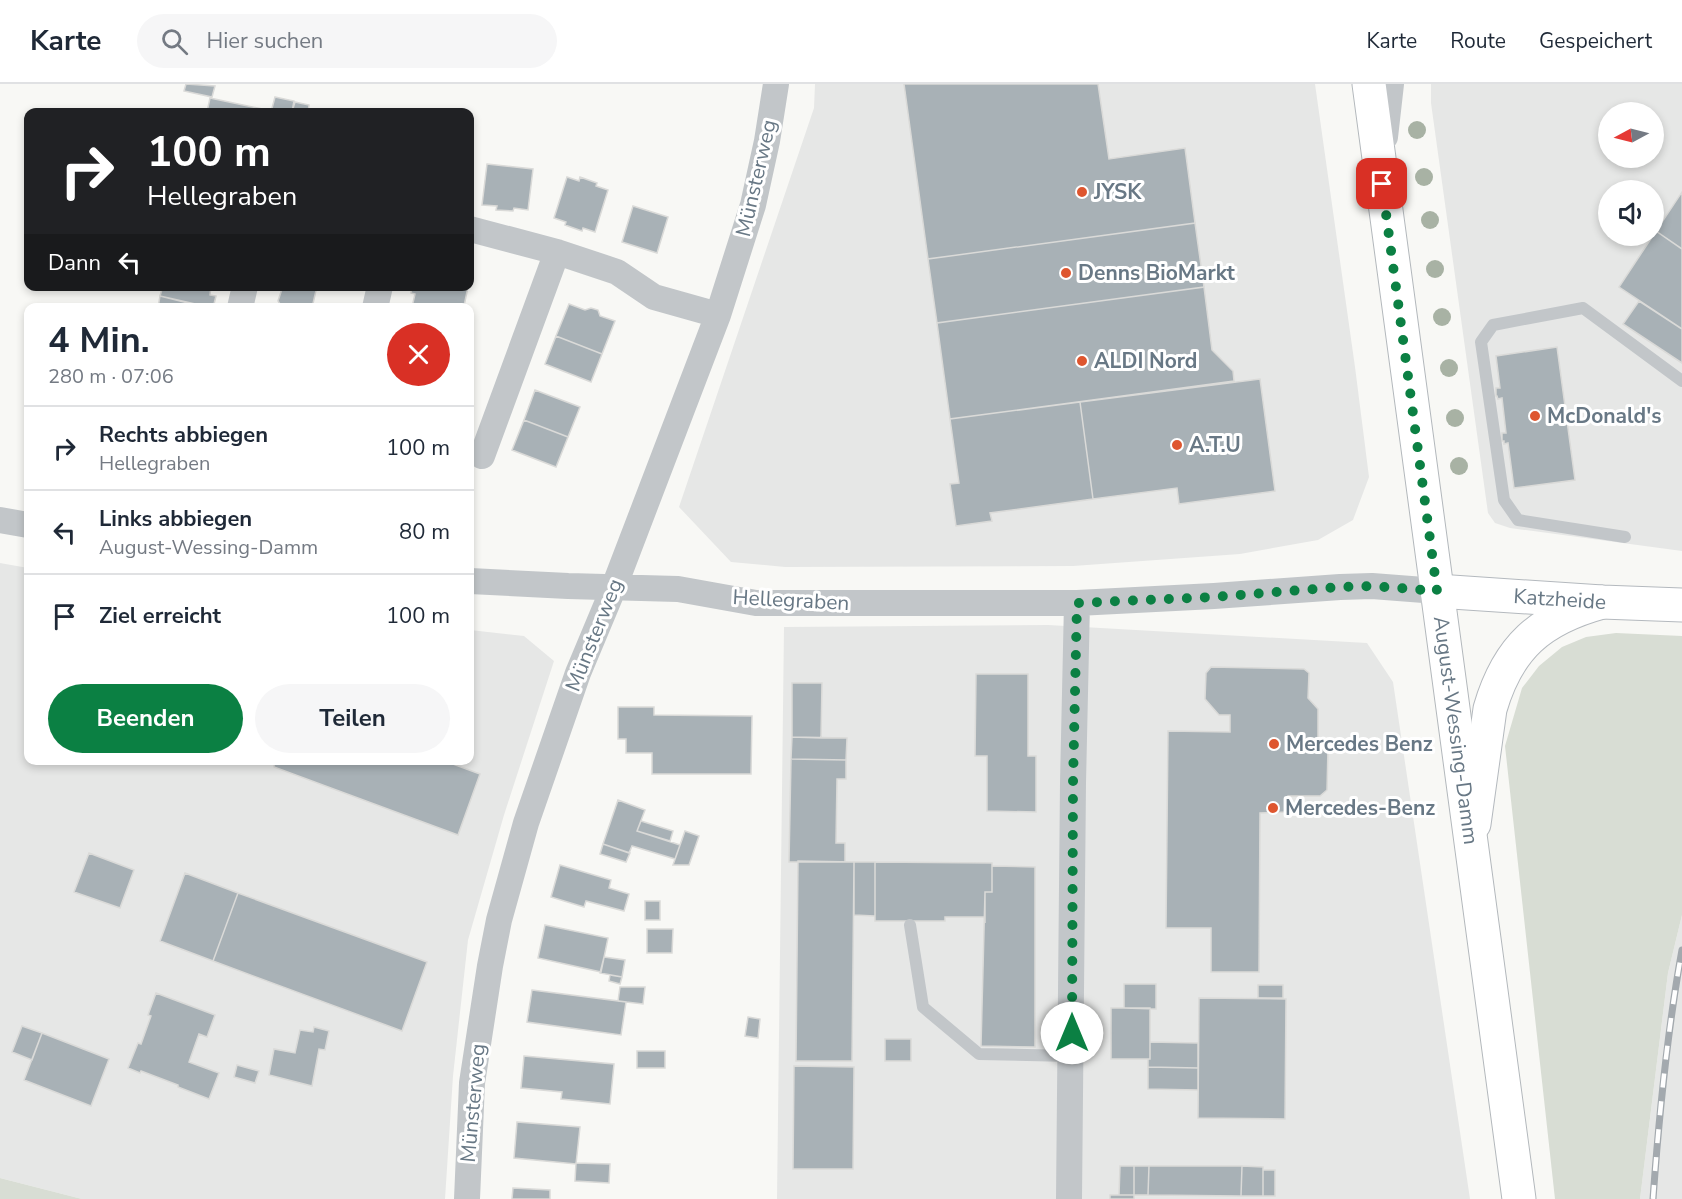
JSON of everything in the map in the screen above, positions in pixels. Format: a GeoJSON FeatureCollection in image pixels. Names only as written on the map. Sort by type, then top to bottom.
{"type":"FeatureCollection","features":[{"type":"Feature","properties":{"kind":"main road","name":"August-Wessing-Damm"},"geometry":{"type":"LineString","coordinates":[[1369,84],[1519,1199]]}},
{"type":"Feature","properties":{"kind":"main road","name":"Katzheide"},"geometry":{"type":"LineString","coordinates":[[1437,591],[1682,605]]}},
{"type":"Feature","properties":{"kind":"main road"},"geometry":{"type":"LineString","coordinates":[[1471,844],[1488,717],[1503,674],[1523,645],[1546,625],[1566,614],[1602,602]]}},
{"type":"Feature","properties":{"kind":"street","name":"Münsterweg"},"geometry":{"type":"LineString","coordinates":[[467,1199],[472,1083],[499,920],[526,823],[578,673],[614,588],[718,315],[753,205],[767,141],[776,84]]}},
{"type":"Feature","properties":{"kind":"street"},"geometry":{"type":"LineString","coordinates":[[1385,203],[1383,155],[1391,84]]}},
{"type":"Feature","properties":{"kind":"street"},"geometry":{"type":"LineString","coordinates":[[474,231],[557,252],[617,272],[654,297],[718,315]]}},
{"type":"Feature","properties":{"kind":"street"},"geometry":{"type":"LineString","coordinates":[[482,456],[557,252]]}},
{"type":"Feature","properties":{"kind":"street"},"geometry":{"type":"LineString","coordinates":[[0,520],[24,524]]}},
{"type":"Feature","properties":{"kind":"street","name":"Hellegraben"},"geometry":{"type":"LineString","coordinates":[[474,581],[678,590],[756,603],[1077,603],[1214,597],[1372,586],[1437,591]]}},
{"type":"Feature","properties":{"kind":"street"},"geometry":{"type":"LineString","coordinates":[[1069,1199],[1077,603]]}},
{"type":"Feature","properties":{"kind":"lane"},"geometry":{"type":"LineString","coordinates":[[1625,537],[1518,520],[1504,500],[1481,342],[1493,325],[1583,308],[1682,381]]}},
{"type":"Feature","properties":{"kind":"lane"},"geometry":{"type":"LineString","coordinates":[[910,925],[923,1007],[979,1054],[1071,1056]]}},
{"type":"Feature","properties":{"kind":"shaded area"},"geometry":{"type":"Polygon","coordinates":[[[815,84],[1315,84],[1369,477],[1353,520],[1318,540],[1240,554],[1073,566],[785,567],[731,562],[679,507],[814,108],[815,84]]]}},
{"type":"Feature","properties":{"kind":"shaded area"},"geometry":{"type":"Polygon","coordinates":[[[1431,84],[1682,84],[1682,551],[1510,528],[1495,523],[1488,513],[1431,103],[1431,84]]]}},
{"type":"Feature","properties":{"kind":"shaded area"},"geometry":{"type":"Polygon","coordinates":[[[0,563],[24,567],[24,765],[474,765],[474,630],[524,636],[554,661],[504,815],[468,940],[453,1076],[445,1199],[82,1199],[0,1178],[0,563]]]}},
{"type":"Feature","properties":{"kind":"shaded area"},"geometry":{"type":"Polygon","coordinates":[[[1048,625],[1367,643],[1393,682],[1470,1199],[777,1199],[784,627],[1048,625]]]}},
{"type":"Feature","properties":{"kind":"shaded area"},"geometry":{"type":"Polygon","coordinates":[[[1616,633],[1682,636],[1682,915],[1668,973],[1640,1199],[1555,1199],[1505,746],[1522,688],[1539,666],[1562,647],[1586,637],[1616,633]]]}},
{"type":"Feature","properties":{"kind":"shaded area"},"geometry":{"type":"Polygon","coordinates":[[[1682,915],[1682,1199],[1640,1199],[1668,973],[1682,915]]]}},
{"type":"Feature","properties":{"kind":"shaded area"},"geometry":{"type":"Polygon","coordinates":[[[0,1178],[82,1199],[0,1199],[0,1178]]]}},
{"type":"Feature","properties":{"kind":"building"},"geometry":{"type":"Polygon","coordinates":[[[186,84],[215,86],[212,97],[184,91],[186,84]]]}},
{"type":"Feature","properties":{"kind":"building"},"geometry":{"type":"Polygon","coordinates":[[[904,84],[1098,84],[1109,159],[1185,148],[1195,223],[928,259],[904,84]]]}},
{"type":"Feature","properties":{"kind":"building"},"geometry":{"type":"Polygon","coordinates":[[[275,97],[294,101],[293,108],[272,108],[275,97]]]}},
{"type":"Feature","properties":{"kind":"building"},"geometry":{"type":"Polygon","coordinates":[[[210,98],[258,108],[208,108],[210,98]]]}},
{"type":"Feature","properties":{"kind":"building"},"geometry":{"type":"Polygon","coordinates":[[[295,102],[309,105],[309,108],[293,108],[295,102]]]}},
{"type":"Feature","properties":{"kind":"building"},"geometry":{"type":"Polygon","coordinates":[[[487,164],[533,169],[528,210],[514,208],[513,211],[496,210],[497,206],[482,205],[487,164]]]}},
{"type":"Feature","properties":{"kind":"building"},"geometry":{"type":"Polygon","coordinates":[[[567,177],[579,181],[580,177],[608,190],[595,232],[583,228],[582,231],[554,218],[567,177]]]}},
{"type":"Feature","properties":{"kind":"building"},"geometry":{"type":"Polygon","coordinates":[[[1682,192],[1682,249],[1664,237],[1664,219],[1682,192]]]}},
{"type":"Feature","properties":{"kind":"building"},"geometry":{"type":"Polygon","coordinates":[[[633,206],[668,217],[657,253],[622,242],[633,206]]]}},
{"type":"Feature","properties":{"kind":"building","name":"Denns BioMarkt"},"geometry":{"type":"Polygon","coordinates":[[[1195,223],[1204,287],[937,323],[928,259],[1195,223]]]}},
{"type":"Feature","properties":{"kind":"building"},"geometry":{"type":"Polygon","coordinates":[[[1664,237],[1682,249],[1682,329],[1619,287],[1646,246],[1664,246],[1664,237]]]}},
{"type":"Feature","properties":{"kind":"building","name":"ALDI Nord"},"geometry":{"type":"Polygon","coordinates":[[[1204,287],[1212,350],[1233,371],[1234,381],[950,419],[937,323],[1204,287]]]}},
{"type":"Feature","properties":{"kind":"building"},"geometry":{"type":"Polygon","coordinates":[[[162,291],[210,291],[210,295],[216,296],[214,303],[191,303],[160,296],[162,291]]]}},
{"type":"Feature","properties":{"kind":"building"},"geometry":{"type":"Polygon","coordinates":[[[281,291],[316,291],[313,303],[279,303],[281,291]]]}},
{"type":"Feature","properties":{"kind":"building"},"geometry":{"type":"Polygon","coordinates":[[[411,291],[467,291],[465,303],[413,303],[415,294],[411,291]]]}},
{"type":"Feature","properties":{"kind":"building"},"geometry":{"type":"Polygon","coordinates":[[[160,296],[188,303],[159,303],[160,296]]]}},
{"type":"Feature","properties":{"kind":"building"},"geometry":{"type":"Polygon","coordinates":[[[1639,301],[1682,329],[1682,363],[1623,324],[1639,301]]]}},
{"type":"Feature","properties":{"kind":"building"},"geometry":{"type":"Polygon","coordinates":[[[569,304],[585,310],[591,308],[598,310],[600,316],[615,321],[602,354],[556,336],[569,304]]]}},
{"type":"Feature","properties":{"kind":"building"},"geometry":{"type":"Polygon","coordinates":[[[556,336],[602,354],[591,382],[545,364],[556,336]]]}},
{"type":"Feature","properties":{"kind":"building","name":"McDonald's"},"geometry":{"type":"Polygon","coordinates":[[[1557,347],[1575,480],[1514,488],[1508,443],[1504,444],[1502,441],[1502,433],[1506,433],[1502,398],[1498,399],[1496,396],[1496,388],[1500,388],[1496,356],[1557,347]]]}},
{"type":"Feature","properties":{"kind":"building","name":"A.T.U"},"geometry":{"type":"Polygon","coordinates":[[[1260,379],[1275,491],[1179,504],[1177,488],[1093,499],[1080,402],[1260,379]]]}},
{"type":"Feature","properties":{"kind":"building"},"geometry":{"type":"Polygon","coordinates":[[[535,390],[580,407],[568,437],[524,420],[535,390]]]}},
{"type":"Feature","properties":{"kind":"building"},"geometry":{"type":"Polygon","coordinates":[[[1080,402],[1093,499],[990,513],[992,521],[956,526],[950,484],[959,483],[950,419],[1080,402]]]}},
{"type":"Feature","properties":{"kind":"building"},"geometry":{"type":"Polygon","coordinates":[[[524,420],[568,437],[556,467],[512,450],[524,420]]]}},
{"type":"Feature","properties":{"kind":"building"},"geometry":{"type":"Polygon","coordinates":[[[1211,667],[1304,669],[1309,673],[1308,698],[1318,709],[1318,739],[1328,748],[1327,790],[1320,796],[1288,796],[1288,812],[1260,813],[1259,972],[1211,972],[1211,928],[1166,928],[1168,731],[1230,732],[1230,715],[1219,715],[1205,699],[1206,673],[1211,667]]]}},
{"type":"Feature","properties":{"kind":"building"},"geometry":{"type":"Polygon","coordinates":[[[976,674],[1028,674],[1028,756],[1036,756],[1036,812],[987,811],[987,756],[975,756],[976,674]]]}},
{"type":"Feature","properties":{"kind":"building"},"geometry":{"type":"Polygon","coordinates":[[[792,683],[822,683],[821,738],[792,737],[792,683]]]}},
{"type":"Feature","properties":{"kind":"building"},"geometry":{"type":"Polygon","coordinates":[[[618,707],[654,707],[654,715],[752,716],[751,774],[652,774],[652,753],[626,753],[626,739],[618,739],[618,707]]]}},
{"type":"Feature","properties":{"kind":"building"},"geometry":{"type":"Polygon","coordinates":[[[792,737],[847,738],[846,760],[791,759],[792,737]]]}},
{"type":"Feature","properties":{"kind":"building"},"geometry":{"type":"Polygon","coordinates":[[[791,759],[846,760],[846,779],[837,779],[836,843],[845,843],[845,862],[789,862],[791,759]]]}},
{"type":"Feature","properties":{"kind":"building"},"geometry":{"type":"Polygon","coordinates":[[[274,765],[456,765],[480,774],[458,835],[274,767],[274,765]]]}},
{"type":"Feature","properties":{"kind":"building"},"geometry":{"type":"Polygon","coordinates":[[[618,800],[645,810],[637,831],[680,845],[675,859],[632,846],[629,853],[603,844],[618,800]]]}},
{"type":"Feature","properties":{"kind":"building"},"geometry":{"type":"Polygon","coordinates":[[[641,821],[673,831],[670,841],[637,831],[641,821]]]}},
{"type":"Feature","properties":{"kind":"building"},"geometry":{"type":"Polygon","coordinates":[[[685,831],[699,836],[689,865],[673,865],[685,831]]]}},
{"type":"Feature","properties":{"kind":"building"},"geometry":{"type":"Polygon","coordinates":[[[603,844],[630,853],[626,862],[600,854],[603,844]]]}},
{"type":"Feature","properties":{"kind":"building"},"geometry":{"type":"Polygon","coordinates":[[[89,853],[134,870],[120,908],[74,892],[89,853]]]}},
{"type":"Feature","properties":{"kind":"building"},"geometry":{"type":"Polygon","coordinates":[[[798,861],[854,862],[852,1061],[796,1061],[798,861]]]}},
{"type":"Feature","properties":{"kind":"building"},"geometry":{"type":"Polygon","coordinates":[[[854,862],[875,862],[875,916],[854,915],[854,862]]]}},
{"type":"Feature","properties":{"kind":"building"},"geometry":{"type":"Polygon","coordinates":[[[875,862],[992,863],[992,892],[985,892],[985,923],[984,917],[945,917],[945,921],[875,921],[875,862]]]}},
{"type":"Feature","properties":{"kind":"building"},"geometry":{"type":"Polygon","coordinates":[[[560,865],[611,880],[609,888],[629,894],[624,911],[586,901],[584,907],[551,897],[560,865]]]}},
{"type":"Feature","properties":{"kind":"building"},"geometry":{"type":"Polygon","coordinates":[[[992,866],[1035,867],[1035,1047],[981,1046],[985,892],[992,892],[992,866]]]}},
{"type":"Feature","properties":{"kind":"building"},"geometry":{"type":"Polygon","coordinates":[[[185,873],[238,893],[213,961],[160,941],[185,873]]]}},
{"type":"Feature","properties":{"kind":"building"},"geometry":{"type":"Polygon","coordinates":[[[238,893],[427,962],[402,1031],[213,961],[238,893]]]}},
{"type":"Feature","properties":{"kind":"building"},"geometry":{"type":"Polygon","coordinates":[[[645,901],[660,901],[660,920],[645,920],[645,901]]]}},
{"type":"Feature","properties":{"kind":"building"},"geometry":{"type":"Polygon","coordinates":[[[545,925],[608,938],[601,972],[538,958],[545,925]]]}},
{"type":"Feature","properties":{"kind":"building"},"geometry":{"type":"Polygon","coordinates":[[[647,929],[673,929],[672,953],[647,953],[647,929]]]}},
{"type":"Feature","properties":{"kind":"building"},"geometry":{"type":"Polygon","coordinates":[[[604,957],[625,960],[622,977],[600,973],[604,957]]]}},
{"type":"Feature","properties":{"kind":"building"},"geometry":{"type":"Polygon","coordinates":[[[610,975],[622,977],[620,984],[609,981],[610,975]]]}},
{"type":"Feature","properties":{"kind":"building"},"geometry":{"type":"Polygon","coordinates":[[[1124,984],[1156,984],[1156,1009],[1124,1008],[1124,984]]]}},
{"type":"Feature","properties":{"kind":"building"},"geometry":{"type":"Polygon","coordinates":[[[1258,985],[1283,985],[1283,998],[1258,998],[1258,985]]]}},
{"type":"Feature","properties":{"kind":"building"},"geometry":{"type":"Polygon","coordinates":[[[620,987],[645,987],[643,1004],[618,1001],[620,987]]]}},
{"type":"Feature","properties":{"kind":"building"},"geometry":{"type":"Polygon","coordinates":[[[532,990],[626,1002],[621,1035],[527,1022],[532,990]]]}},
{"type":"Feature","properties":{"kind":"building"},"geometry":{"type":"Polygon","coordinates":[[[156,993],[215,1015],[207,1037],[199,1034],[189,1062],[219,1073],[209,1099],[178,1087],[178,1085],[128,1068],[138,1043],[141,1044],[156,993]]]}},
{"type":"Feature","properties":{"kind":"building"},"geometry":{"type":"Polygon","coordinates":[[[1199,998],[1286,999],[1285,1119],[1198,1118],[1199,998]]]}},
{"type":"Feature","properties":{"kind":"building"},"geometry":{"type":"Polygon","coordinates":[[[1111,1008],[1150,1008],[1150,1059],[1111,1059],[1111,1008]]]}},
{"type":"Feature","properties":{"kind":"building"},"geometry":{"type":"Polygon","coordinates":[[[748,1017],[760,1019],[758,1038],[745,1036],[748,1017]]]}},
{"type":"Feature","properties":{"kind":"building"},"geometry":{"type":"Polygon","coordinates":[[[22,1026],[42,1033],[32,1060],[12,1052],[22,1026]]]}},
{"type":"Feature","properties":{"kind":"building"},"geometry":{"type":"Polygon","coordinates":[[[314,1027],[329,1031],[325,1050],[319,1049],[312,1086],[269,1075],[274,1049],[295,1053],[300,1030],[313,1032],[314,1027]]]}},
{"type":"Feature","properties":{"kind":"building"},"geometry":{"type":"Polygon","coordinates":[[[42,1033],[109,1059],[91,1106],[24,1080],[42,1033]]]}},
{"type":"Feature","properties":{"kind":"building"},"geometry":{"type":"Polygon","coordinates":[[[885,1039],[911,1039],[911,1061],[885,1061],[885,1039]]]}},
{"type":"Feature","properties":{"kind":"building"},"geometry":{"type":"Polygon","coordinates":[[[1150,1042],[1198,1043],[1198,1068],[1148,1067],[1150,1042]]]}},
{"type":"Feature","properties":{"kind":"building"},"geometry":{"type":"Polygon","coordinates":[[[637,1051],[665,1051],[665,1068],[637,1068],[637,1051]]]}},
{"type":"Feature","properties":{"kind":"building"},"geometry":{"type":"Polygon","coordinates":[[[524,1056],[614,1064],[610,1104],[561,1099],[562,1092],[521,1088],[524,1056]]]}},
{"type":"Feature","properties":{"kind":"building"},"geometry":{"type":"Polygon","coordinates":[[[237,1065],[259,1071],[255,1083],[234,1077],[237,1065]]]}},
{"type":"Feature","properties":{"kind":"building"},"geometry":{"type":"Polygon","coordinates":[[[794,1066],[854,1067],[853,1169],[793,1169],[794,1066]]]}},
{"type":"Feature","properties":{"kind":"building"},"geometry":{"type":"Polygon","coordinates":[[[1148,1067],[1198,1068],[1198,1090],[1148,1089],[1148,1067]]]}},
{"type":"Feature","properties":{"kind":"building"},"geometry":{"type":"Polygon","coordinates":[[[517,1122],[580,1127],[576,1164],[514,1158],[517,1122]]]}},
{"type":"Feature","properties":{"kind":"building"},"geometry":{"type":"Polygon","coordinates":[[[576,1163],[610,1164],[609,1183],[575,1181],[576,1163]]]}},
{"type":"Feature","properties":{"kind":"building"},"geometry":{"type":"Polygon","coordinates":[[[1120,1166],[1134,1166],[1134,1195],[1119,1195],[1120,1166]]]}},
{"type":"Feature","properties":{"kind":"building"},"geometry":{"type":"Polygon","coordinates":[[[1134,1166],[1149,1166],[1148,1195],[1134,1195],[1134,1166]]]}},
{"type":"Feature","properties":{"kind":"building"},"geometry":{"type":"Polygon","coordinates":[[[1149,1166],[1242,1166],[1241,1196],[1148,1195],[1149,1166]]]}},
{"type":"Feature","properties":{"kind":"building"},"geometry":{"type":"Polygon","coordinates":[[[1242,1166],[1263,1167],[1263,1196],[1241,1196],[1242,1166]]]}},
{"type":"Feature","properties":{"kind":"building"},"geometry":{"type":"Polygon","coordinates":[[[1263,1170],[1275,1170],[1275,1196],[1263,1196],[1263,1170]]]}},
{"type":"Feature","properties":{"kind":"building"},"geometry":{"type":"Polygon","coordinates":[[[513,1188],[550,1190],[550,1199],[512,1199],[513,1188]]]}},
{"type":"Feature","properties":{"kind":"building"},"geometry":{"type":"Polygon","coordinates":[[[1110,1195],[1134,1195],[1134,1199],[1110,1199],[1110,1195]]]}},
{"type":"Feature","properties":{"kind":"railway"},"geometry":{"type":"LineString","coordinates":[[1653,1199],[1664,1074],[1682,950]]}},
{"type":"Feature","properties":{"kind":"place","name":"JYSK"},"geometry":{"type":"Point","coordinates":[1082,192]}},
{"type":"Feature","properties":{"kind":"place","name":"Denns BioMarkt"},"geometry":{"type":"Point","coordinates":[1066,273]}},
{"type":"Feature","properties":{"kind":"place","name":"ALDI Nord"},"geometry":{"type":"Point","coordinates":[1082,361]}},
{"type":"Feature","properties":{"kind":"place","name":"McDonald's"},"geometry":{"type":"Point","coordinates":[1535,416]}},
{"type":"Feature","properties":{"kind":"place","name":"A.T.U"},"geometry":{"type":"Point","coordinates":[1177,445]}},
{"type":"Feature","properties":{"kind":"place","name":"Mercedes Benz"},"geometry":{"type":"Point","coordinates":[1274,744]}},
{"type":"Feature","properties":{"kind":"place","name":"Mercedes-Benz"},"geometry":{"type":"Point","coordinates":[1273,808]}},
{"type":"Feature","properties":{"kind":"route"},"geometry":{"type":"LineString","coordinates":[[1072,1033],[1073,783],[1077,603],[1214,597],[1340,587],[1372,586],[1437,591],[1382,184]]}}]}
